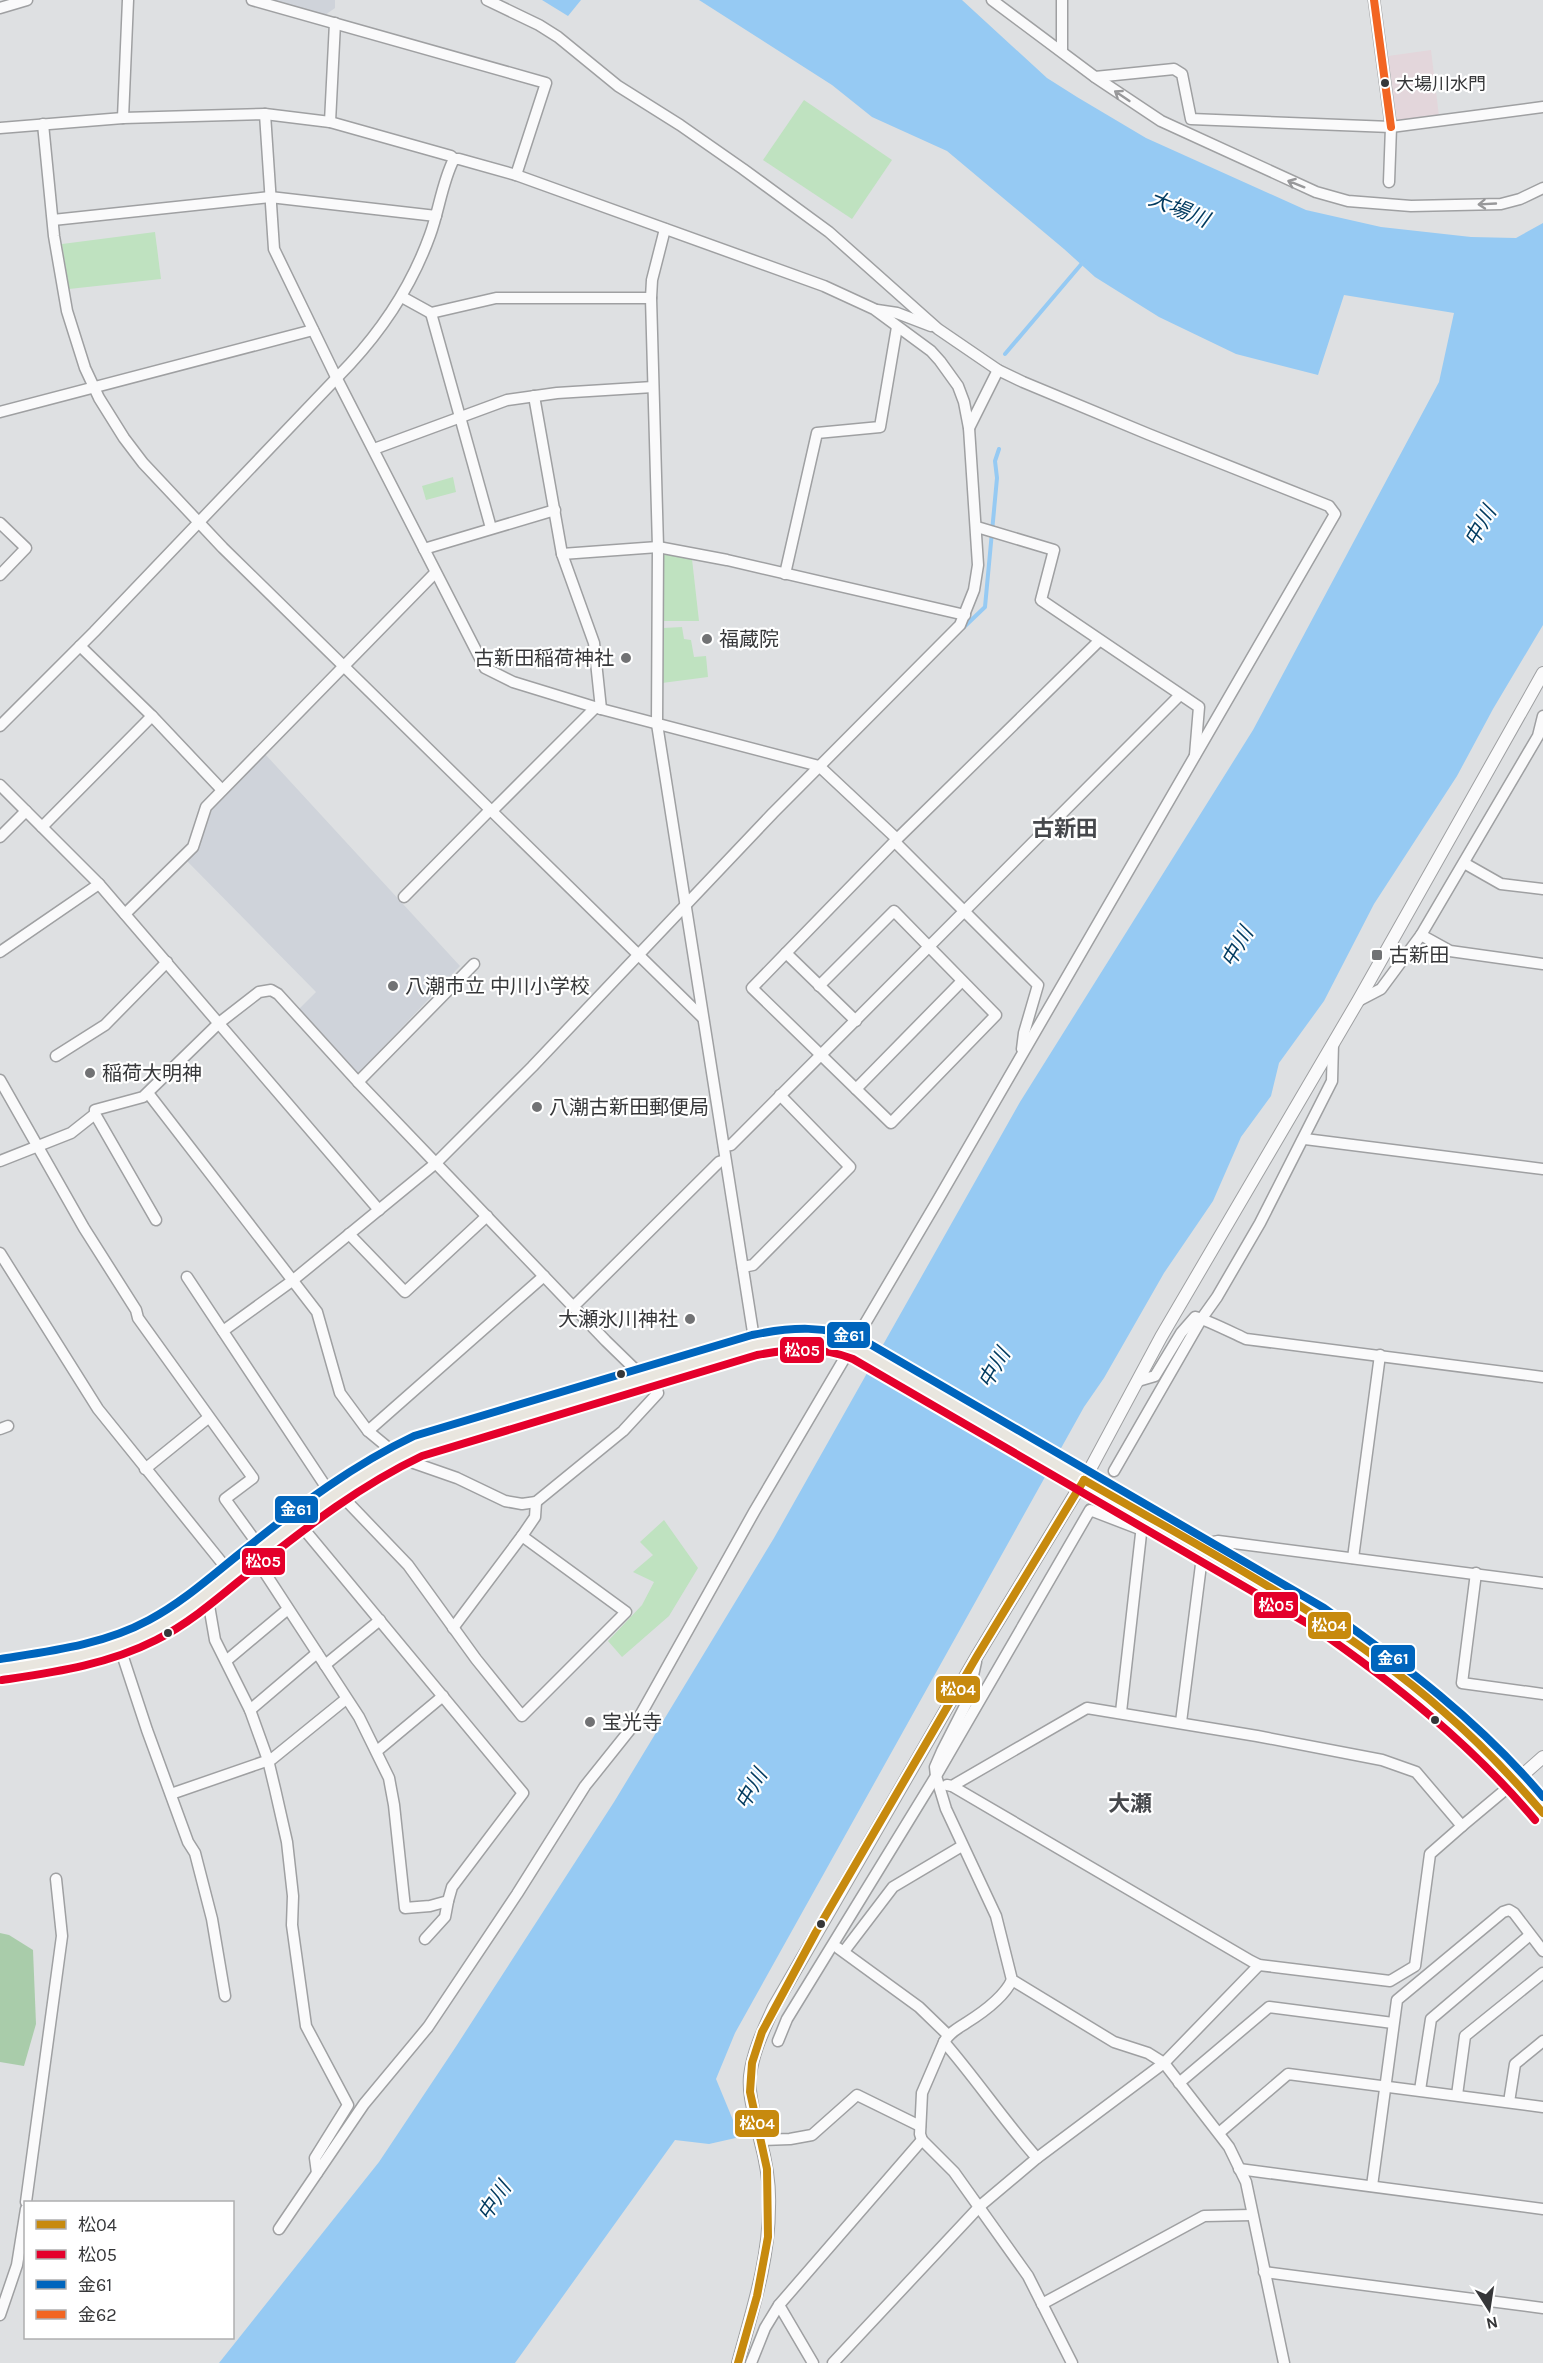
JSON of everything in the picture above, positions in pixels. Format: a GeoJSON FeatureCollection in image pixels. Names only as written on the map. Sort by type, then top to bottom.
{"type":"FeatureCollection","features":[{"type":"Feature","properties":{"kind":"main road"},"geometry":{"type":"LineString","coordinates":[[0,1670],[77,1657],[119,1645],[164,1624],[207,1594],[335,1494],[398,1455],[465,1431],[755,1345],[808,1337],[828,1339],[854,1348],[1078,1476],[1142,1522],[1203,1549],[1277,1592],[1363,1648],[1457,1723],[1543,1808]]}},
{"type":"Feature","properties":{"kind":"main road"},"geometry":{"type":"LineString","coordinates":[[1517,1780],[1543,1813]]}},
{"type":"Feature","properties":{"kind":"street"},"geometry":{"type":"LineString","coordinates":[[0,8],[27,0]]}},
{"type":"Feature","properties":{"kind":"street"},"geometry":{"type":"LineString","coordinates":[[123,118],[128,0]]}},
{"type":"Feature","properties":{"kind":"street"},"geometry":{"type":"LineString","coordinates":[[252,0],[546,83],[516,175]]}},
{"type":"Feature","properties":{"kind":"street"},"geometry":{"type":"LineString","coordinates":[[279,2229],[364,2104],[428,2027],[517,1894],[585,1786],[637,1721],[754,1512],[854,1348],[1022,1053],[1335,514],[1329,506],[1138,430],[998,370],[938,329],[829,232],[743,169],[680,125],[618,86],[558,37],[538,24],[487,0]]}},
{"type":"Feature","properties":{"kind":"street"},"geometry":{"type":"LineString","coordinates":[[992,0],[1095,77],[1161,122],[1285,180],[1332,197],[1348,201],[1411,206],[1480,205],[1511,201],[1542,186]]}},
{"type":"Feature","properties":{"kind":"street"},"geometry":{"type":"LineString","coordinates":[[1062,0],[1062,51]]}},
{"type":"Feature","properties":{"kind":"street"},"geometry":{"type":"LineString","coordinates":[[1374,0],[1391,128],[1389,182]]}},
{"type":"Feature","properties":{"kind":"street"},"geometry":{"type":"LineString","coordinates":[[330,122],[335,23]]}},
{"type":"Feature","properties":{"kind":"street"},"geometry":{"type":"LineString","coordinates":[[1095,77],[1174,69],[1182,74],[1191,119],[1391,128],[1543,107]]}},
{"type":"Feature","properties":{"kind":"street"},"geometry":{"type":"LineString","coordinates":[[265,114],[274,249],[336,377],[485,668],[513,682],[598,708],[819,766],[1038,985],[1024,1033],[1022,1053]]}},
{"type":"Feature","properties":{"kind":"street"},"geometry":{"type":"LineString","coordinates":[[0,128],[123,118],[265,114],[330,122],[516,175],[798,275],[874,309],[931,351],[946,368],[958,386],[969,428],[977,527],[977,578],[960,625],[819,766],[532,1067],[436,1163],[292,1281],[223,1331]]}},
{"type":"Feature","properties":{"kind":"street"},"geometry":{"type":"LineString","coordinates":[[43,124],[53,220],[67,311],[84,368],[110,418],[143,463],[224,548],[703,1018]]}},
{"type":"Feature","properties":{"kind":"street"},"geometry":{"type":"LineString","coordinates":[[0,726],[80,646],[384,325],[418,266],[454,159]]}},
{"type":"Feature","properties":{"kind":"street"},"geometry":{"type":"LineString","coordinates":[[53,220],[270,196],[436,216]]}},
{"type":"Feature","properties":{"kind":"street"},"geometry":{"type":"LineString","coordinates":[[665,229],[652,280],[651,298],[658,547],[657,724],[755,1345]]}},
{"type":"Feature","properties":{"kind":"street"},"geometry":{"type":"LineString","coordinates":[[402,297],[431,313],[496,298],[651,298]]}},
{"type":"Feature","properties":{"kind":"street"},"geometry":{"type":"LineString","coordinates":[[874,309],[897,313],[938,329]]}},
{"type":"Feature","properties":{"kind":"street"},"geometry":{"type":"LineString","coordinates":[[431,313],[492,528]]}},
{"type":"Feature","properties":{"kind":"street"},"geometry":{"type":"LineString","coordinates":[[785,574],[817,433],[880,427],[897,327]]}},
{"type":"Feature","properties":{"kind":"street"},"geometry":{"type":"LineString","coordinates":[[0,412],[313,330]]}},
{"type":"Feature","properties":{"kind":"street"},"geometry":{"type":"LineString","coordinates":[[969,428],[998,370]]}},
{"type":"Feature","properties":{"kind":"street"},"geometry":{"type":"LineString","coordinates":[[374,449],[507,400],[600,389],[653,387]]}},
{"type":"Feature","properties":{"kind":"street"},"geometry":{"type":"LineString","coordinates":[[404,897],[598,708],[594,643],[562,554],[534,396]]}},
{"type":"Feature","properties":{"kind":"street"},"geometry":{"type":"LineString","coordinates":[[424,549],[555,510]]}},
{"type":"Feature","properties":{"kind":"street"},"geometry":{"type":"LineString","coordinates":[[0,523],[26,548],[0,575]]}},
{"type":"Feature","properties":{"kind":"street"},"geometry":{"type":"LineString","coordinates":[[977,527],[1054,550],[1041,600],[1199,707],[1195,758]]}},
{"type":"Feature","properties":{"kind":"street"},"geometry":{"type":"LineString","coordinates":[[562,554],[658,547],[965,615]]}},
{"type":"Feature","properties":{"kind":"street"},"geometry":{"type":"LineString","coordinates":[[125,914],[193,847],[206,807],[435,573]]}},
{"type":"Feature","properties":{"kind":"street"},"geometry":{"type":"LineString","coordinates":[[819,986],[894,911],[996,1016],[891,1123],[752,988],[896,841],[1099,641]]}},
{"type":"Feature","properties":{"kind":"street"},"geometry":{"type":"LineString","coordinates":[[80,646],[222,790]]}},
{"type":"Feature","properties":{"kind":"street"},"geometry":{"type":"LineString","coordinates":[[738,2363],[757,2296],[768,2236],[768,2192],[761,2140],[753,2109],[750,2078],[752,2063],[762,2032],[816,1932],[977,1656],[1078,1476],[1138,1381],[1161,1337],[1358,1000],[1543,673]]}},
{"type":"Feature","properties":{"kind":"street"},"geometry":{"type":"LineString","coordinates":[[724,1146],[731,1145],[1180,695]]}},
{"type":"Feature","properties":{"kind":"street"},"geometry":{"type":"LineString","coordinates":[[1358,1000],[1381,989],[1421,935],[1538,736],[1543,716]]}},
{"type":"Feature","properties":{"kind":"street"},"geometry":{"type":"LineString","coordinates":[[42,827],[152,717]]}},
{"type":"Feature","properties":{"kind":"street"},"geometry":{"type":"LineString","coordinates":[[0,785],[99,884],[379,1210]]}},
{"type":"Feature","properties":{"kind":"street"},"geometry":{"type":"LineString","coordinates":[[0,837],[26,811]]}},
{"type":"Feature","properties":{"kind":"street"},"geometry":{"type":"LineString","coordinates":[[1464,863],[1501,884],[1543,889]]}},
{"type":"Feature","properties":{"kind":"street"},"geometry":{"type":"LineString","coordinates":[[0,952],[99,884]]}},
{"type":"Feature","properties":{"kind":"street"},"geometry":{"type":"LineString","coordinates":[[1421,935],[1450,951],[1543,964]]}},
{"type":"Feature","properties":{"kind":"street"},"geometry":{"type":"LineString","coordinates":[[786,953],[855,1021]]}},
{"type":"Feature","properties":{"kind":"street"},"geometry":{"type":"LineString","coordinates":[[56,1056],[105,1025],[167,962]]}},
{"type":"Feature","properties":{"kind":"street"},"geometry":{"type":"LineString","coordinates":[[358,1082],[474,964]]}},
{"type":"Feature","properties":{"kind":"street"},"geometry":{"type":"LineString","coordinates":[[856,1089],[962,981]]}},
{"type":"Feature","properties":{"kind":"street"},"geometry":{"type":"LineString","coordinates":[[0,1161],[70,1133],[94,1114],[95,1110],[143,1097],[219,1023],[260,992],[271,990],[278,994],[358,1082],[573,1308],[648,1377],[658,1393],[623,1431],[536,1502],[522,1504],[506,1501],[457,1478],[398,1455],[368,1431],[340,1393],[316,1312],[148,1093]]}},
{"type":"Feature","properties":{"kind":"street"},"geometry":{"type":"LineString","coordinates":[[1114,1471],[1202,1317],[1217,1297],[1260,1223],[1305,1139],[1332,1081],[1333,1043]]}},
{"type":"Feature","properties":{"kind":"street"},"geometry":{"type":"LineString","coordinates":[[0,1080],[84,1228],[136,1310],[138,1318],[253,1478],[225,1499],[288,1609],[359,1717],[389,1778],[405,1908],[430,1906],[448,1900]]}},
{"type":"Feature","properties":{"kind":"street"},"geometry":{"type":"LineString","coordinates":[[743,1267],[753,1265],[850,1167],[780,1095]]}},
{"type":"Feature","properties":{"kind":"street"},"geometry":{"type":"LineString","coordinates":[[94,1114],[156,1220]]}},
{"type":"Feature","properties":{"kind":"street"},"geometry":{"type":"LineString","coordinates":[[1305,1139],[1543,1169]]}},
{"type":"Feature","properties":{"kind":"street"},"geometry":{"type":"LineString","coordinates":[[573,1308],[718,1162],[725,1160]]}},
{"type":"Feature","properties":{"kind":"street"},"geometry":{"type":"LineString","coordinates":[[349,1234],[405,1292],[487,1216]]}},
{"type":"Feature","properties":{"kind":"street"},"geometry":{"type":"LineString","coordinates":[[0,1254],[98,1409],[231,1574]]}},
{"type":"Feature","properties":{"kind":"street"},"geometry":{"type":"LineString","coordinates":[[368,1431],[544,1276]]}},
{"type":"Feature","properties":{"kind":"street"},"geometry":{"type":"LineString","coordinates":[[187,1277],[335,1494],[408,1565],[453,1628],[522,1716],[626,1612],[522,1536]]}},
{"type":"Feature","properties":{"kind":"street"},"geometry":{"type":"LineString","coordinates":[[1138,1381],[1155,1376],[1181,1333],[1195,1317],[1202,1317],[1212,1325],[1246,1339],[1543,1377]]}},
{"type":"Feature","properties":{"kind":"street"},"geometry":{"type":"LineString","coordinates":[[1353,1558],[1380,1355]]}},
{"type":"Feature","properties":{"kind":"street"},"geometry":{"type":"LineString","coordinates":[[146,1469],[208,1418]]}},
{"type":"Feature","properties":{"kind":"street"},"geometry":{"type":"LineString","coordinates":[[453,1628],[535,1517],[536,1502]]}},
{"type":"Feature","properties":{"kind":"street"},"geometry":{"type":"LineString","coordinates":[[778,2041],[787,2019],[937,1780],[1090,1510],[1142,1522],[1121,1712]]}},
{"type":"Feature","properties":{"kind":"street"},"geometry":{"type":"LineString","coordinates":[[298,1522],[523,1793],[452,1887],[444,1917],[425,1939]]}},
{"type":"Feature","properties":{"kind":"street"},"geometry":{"type":"LineString","coordinates":[[1181,1722],[1203,1549],[1208,1543],[1218,1541],[1543,1583]]}},
{"type":"Feature","properties":{"kind":"street"},"geometry":{"type":"LineString","coordinates":[[1476,1573],[1462,1683],[1543,1694]]}},
{"type":"Feature","properties":{"kind":"street"},"geometry":{"type":"LineString","coordinates":[[207,1594],[215,1640],[250,1710],[268,1760],[287,1842],[293,1896],[292,1924],[306,2026],[348,2105],[315,2158],[317,2173]]}},
{"type":"Feature","properties":{"kind":"street"},"geometry":{"type":"LineString","coordinates":[[226,1661],[288,1609]]}},
{"type":"Feature","properties":{"kind":"street"},"geometry":{"type":"LineString","coordinates":[[325,1665],[380,1620]]}},
{"type":"Feature","properties":{"kind":"street"},"geometry":{"type":"LineString","coordinates":[[119,1645],[197,1863],[212,1919],[225,1996]]}},
{"type":"Feature","properties":{"kind":"street"},"geometry":{"type":"LineString","coordinates":[[250,1710],[317,1653]]}},
{"type":"Feature","properties":{"kind":"street"},"geometry":{"type":"LineString","coordinates":[[977,1656],[968,1702],[935,1767],[937,1780],[962,1846],[996,1916],[1012,1980],[1009,1988],[946,2039],[922,2093],[920,2126],[922,2140],[954,2172],[1028,2276],[1072,2363]]}},
{"type":"Feature","properties":{"kind":"street"},"geometry":{"type":"LineString","coordinates":[[377,1751],[443,1696]]}},
{"type":"Feature","properties":{"kind":"street"},"geometry":{"type":"LineString","coordinates":[[171,1794],[268,1760],[346,1699]]}},
{"type":"Feature","properties":{"kind":"street"},"geometry":{"type":"LineString","coordinates":[[952,1786],[1087,1708],[1181,1722],[1382,1760],[1416,1772],[1462,1826]]}},
{"type":"Feature","properties":{"kind":"street"},"geometry":{"type":"LineString","coordinates":[[937,1780],[952,1786],[1259,1965],[1390,1981],[1415,1966],[1430,1854],[1543,1757]]}},
{"type":"Feature","properties":{"kind":"street"},"geometry":{"type":"LineString","coordinates":[[844,1950],[893,1887],[962,1846]]}},
{"type":"Feature","properties":{"kind":"street"},"geometry":{"type":"LineString","coordinates":[[26,2201],[62,1936],[56,1879]]}},
{"type":"Feature","properties":{"kind":"street"},"geometry":{"type":"LineString","coordinates":[[1372,2186],[1396,2000],[1503,1912],[1509,1910],[1514,1913],[1543,1951]]}},
{"type":"Feature","properties":{"kind":"street"},"geometry":{"type":"LineString","coordinates":[[1420,2090],[1431,2019],[1530,1935]]}},
{"type":"Feature","properties":{"kind":"street"},"geometry":{"type":"LineString","coordinates":[[833,1945],[844,1950],[919,2007],[946,2039],[1011,2128],[1037,2158]]}},
{"type":"Feature","properties":{"kind":"street"},"geometry":{"type":"LineString","coordinates":[[833,2363],[980,2206],[1037,2158],[1164,2063],[1259,1965]]}},
{"type":"Feature","properties":{"kind":"street"},"geometry":{"type":"LineString","coordinates":[[1457,2096],[1465,2036],[1543,1972]]}},
{"type":"Feature","properties":{"kind":"street"},"geometry":{"type":"LineString","coordinates":[[1012,1980],[1114,2042],[1148,2053],[1164,2063],[1229,2147],[1246,2182],[1284,2363]]}},
{"type":"Feature","properties":{"kind":"street"},"geometry":{"type":"LineString","coordinates":[[1179,2083],[1269,2007],[1394,2023]]}},
{"type":"Feature","properties":{"kind":"street"},"geometry":{"type":"LineString","coordinates":[[1509,2102],[1515,2064],[1543,2041]]}},
{"type":"Feature","properties":{"kind":"street"},"geometry":{"type":"LineString","coordinates":[[1219,2133],[1288,2074],[1543,2108]]}},
{"type":"Feature","properties":{"kind":"street"},"geometry":{"type":"LineString","coordinates":[[761,2140],[790,2139],[812,2135],[857,2095],[920,2126]]}},
{"type":"Feature","properties":{"kind":"street"},"geometry":{"type":"LineString","coordinates":[[751,2363],[765,2328],[779,2305],[922,2140]]}},
{"type":"Feature","properties":{"kind":"street"},"geometry":{"type":"LineString","coordinates":[[1239,2169],[1543,2210]]}},
{"type":"Feature","properties":{"kind":"street"},"geometry":{"type":"LineString","coordinates":[[1042,2304],[1204,2216],[1252,2215]]}},
{"type":"Feature","properties":{"kind":"street"},"geometry":{"type":"LineString","coordinates":[[0,2315],[17,2265],[24,2221]]}},
{"type":"Feature","properties":{"kind":"street"},"geometry":{"type":"LineString","coordinates":[[1264,2272],[1543,2308]]}},
{"type":"Feature","properties":{"kind":"street"},"geometry":{"type":"LineString","coordinates":[[779,2305],[813,2363]]}},
{"type":"Feature","properties":{"kind":"shaded area"},"geometry":{"type":"Polygon","coordinates":[[[270,0],[335,0],[335,8],[325,15],[270,0]]]}},
{"type":"Feature","properties":{"kind":"shaded area"},"geometry":{"type":"Polygon","coordinates":[[[1431,50],[1439,116],[1397,122],[1388,56],[1431,50]]]}},
{"type":"Feature","properties":{"kind":"shaded area"},"geometry":{"type":"Polygon","coordinates":[[[265,754],[460,966],[356,1076],[298,1010],[316,992],[187,861],[197,850],[210,808],[265,754]]]}},
{"type":"Feature","properties":{"kind":"green space"},"geometry":{"type":"Polygon","coordinates":[[[804,100],[892,160],[852,219],[763,160],[804,100]]]}},
{"type":"Feature","properties":{"kind":"green space"},"geometry":{"type":"Polygon","coordinates":[[[155,232],[161,279],[69,289],[62,244],[155,232]]]}},
{"type":"Feature","properties":{"kind":"green space"},"geometry":{"type":"Polygon","coordinates":[[[453,477],[456,492],[426,500],[422,486],[453,477]]]}},
{"type":"Feature","properties":{"kind":"green space"},"geometry":{"type":"Polygon","coordinates":[[[666,553],[692,559],[699,621],[663,621],[663,555],[666,553]]]}},
{"type":"Feature","properties":{"kind":"green space"},"geometry":{"type":"Polygon","coordinates":[[[682,627],[684,639],[691,640],[694,657],[706,656],[708,677],[662,683],[663,628],[682,627]]]}},
{"type":"Feature","properties":{"kind":"green space"},"geometry":{"type":"Polygon","coordinates":[[[664,1520],[698,1568],[669,1616],[622,1657],[608,1641],[642,1605],[654,1582],[633,1572],[653,1555],[640,1542],[664,1520]]]}},
{"type":"Feature","properties":{"kind":"green space"},"geometry":{"type":"Polygon","coordinates":[[[0,1933],[9,1935],[33,1950],[36,2024],[24,2066],[0,2062],[0,1933]]]}},
{"type":"Feature","properties":{"kind":"water"},"geometry":{"type":"Polygon","coordinates":[[[542,0],[581,0],[568,16],[542,0]]]}},
{"type":"Feature","properties":{"kind":"water"},"geometry":{"type":"Polygon","coordinates":[[[699,0],[962,0],[1047,78],[1077,97],[1146,138],[1306,210],[1381,227],[1471,237],[1516,238],[1543,223],[1543,625],[1493,709],[1457,776],[1374,904],[1324,1001],[1279,1063],[1271,1096],[1241,1137],[1213,1201],[1164,1273],[1104,1378],[1084,1407],[735,2033],[716,2079],[740,2137],[709,2144],[675,2140],[515,2363],[219,2363],[379,2162],[614,1802],[774,1538],[1020,1102],[1253,730],[1439,382],[1454,313],[1344,295],[1318,375],[1236,354],[1159,317],[1095,277],[947,151],[872,117],[832,85],[699,0]]]}},
{"type":"Feature","properties":{"kind":"pier"},"geometry":{"type":"Polygon","coordinates":[[[878,1349],[1061,1455],[1050,1474],[867,1368],[878,1349]]]}},
{"type":"Feature","properties":{"kind":"waterway"},"geometry":{"type":"LineString","coordinates":[[1005,354],[1084,261]]}},
{"type":"Feature","properties":{"kind":"waterway"},"geometry":{"type":"LineString","coordinates":[[963,628],[985,607],[997,478],[995,461],[999,449]]}},
{"type":"Feature","properties":{"kind":"transit line","name":"金62"},"geometry":{"type":"LineString","coordinates":[[1374,0],[1391,127]]}},
{"type":"Feature","properties":{"kind":"transit line","name":"金61"},"geometry":{"type":"LineString","coordinates":[[0,1659],[95,1641],[113,1636],[149,1620],[188,1595],[287,1516],[328,1487],[391,1447],[414,1436],[752,1335],[781,1330],[822,1330],[863,1340],[1324,1608],[1440,1695],[1493,1744],[1543,1797]]}},
{"type":"Feature","properties":{"kind":"transit line","name":"松05"},"geometry":{"type":"LineString","coordinates":[[2,1680],[100,1662],[156,1640],[195,1616],[336,1507],[399,1467],[422,1456],[757,1355],[794,1350],[818,1350],[853,1359],[1312,1626],[1430,1716],[1484,1765],[1535,1820]]}},
{"type":"Feature","properties":{"kind":"transit line","name":"松04"},"geometry":{"type":"LineString","coordinates":[[1084,1480],[1270,1587],[1360,1646],[1403,1678],[1457,1724],[1520,1786],[1543,1813]]}},
{"type":"Feature","properties":{"kind":"transit line","name":"松04"},"geometry":{"type":"LineString","coordinates":[[738,2363],[757,2296],[768,2237],[767,2169],[750,2092],[752,2063],[762,2032],[816,1932],[977,1656],[1084,1480]]}},
{"type":"Feature","properties":{"kind":"place","name":"大場川水門"},"geometry":{"type":"Point","coordinates":[1385,83]}},
{"type":"Feature","properties":{"kind":"place","name":"福蔵院"},"geometry":{"type":"Point","coordinates":[707,639]}},
{"type":"Feature","properties":{"kind":"place","name":"古新田稲荷神社"},"geometry":{"type":"Point","coordinates":[626,658]}},
{"type":"Feature","properties":{"kind":"place","name":"古新田"},"geometry":{"type":"Point","coordinates":[1377,955]}},
{"type":"Feature","properties":{"kind":"place","name":"八潮市立 中川小学校"},"geometry":{"type":"Point","coordinates":[393,986]}},
{"type":"Feature","properties":{"kind":"place","name":"稲荷大明神"},"geometry":{"type":"Point","coordinates":[90,1073]}},
{"type":"Feature","properties":{"kind":"place","name":"八潮古新田郵便局"},"geometry":{"type":"Point","coordinates":[537,1107]}},
{"type":"Feature","properties":{"kind":"place","name":"大瀬氷川神社"},"geometry":{"type":"Point","coordinates":[690,1319]}},
{"type":"Feature","properties":{"kind":"place","name":"宝光寺"},"geometry":{"type":"Point","coordinates":[590,1722]}},
{"type":"Feature","properties":{"kind":"district","name":"古新田"},"geometry":{"type":"Point","coordinates":[1065,828]}},
{"type":"Feature","properties":{"kind":"district","name":"大瀬"},"geometry":{"type":"Point","coordinates":[1130,1803]}},
{"type":"Feature","properties":{"kind":"water label","name":"大場川"},"geometry":{"type":"Point","coordinates":[1179,209]}},
{"type":"Feature","properties":{"kind":"water label","name":"中川"},"geometry":{"type":"Point","coordinates":[1480,526]}},
{"type":"Feature","properties":{"kind":"water label","name":"中川"},"geometry":{"type":"Point","coordinates":[1237,947]}},
{"type":"Feature","properties":{"kind":"water label","name":"中川"},"geometry":{"type":"Point","coordinates":[994,1368]}},
{"type":"Feature","properties":{"kind":"water label","name":"中川"},"geometry":{"type":"Point","coordinates":[751,1789]}},
{"type":"Feature","properties":{"kind":"water label","name":"中川"},"geometry":{"type":"Point","coordinates":[494,2201]}}]}
